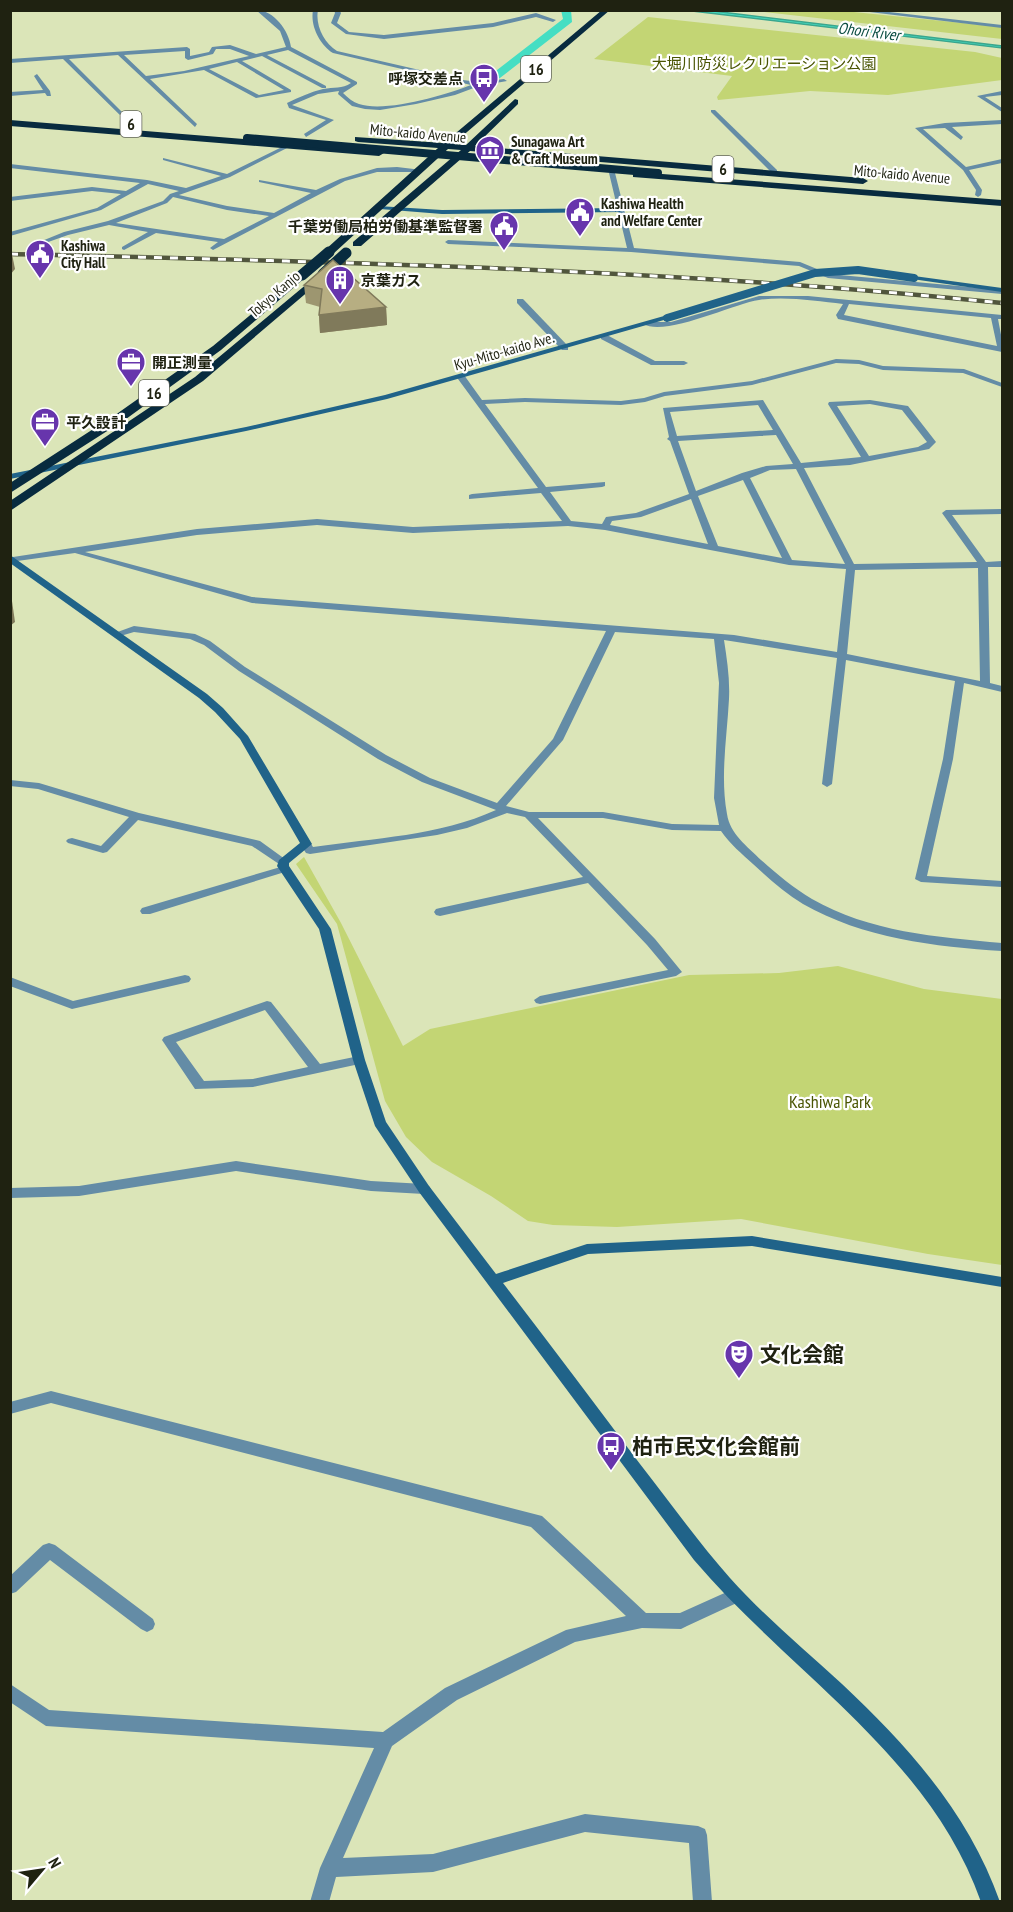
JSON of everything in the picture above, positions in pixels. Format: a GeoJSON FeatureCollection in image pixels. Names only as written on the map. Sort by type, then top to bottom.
{"type":"FeatureCollection","features":[{"type":"Feature","properties":{"kind":"highway","name":"Tokyo Kanjo"},"geometry":{"type":"LineString","coordinates":[[586,40],[609,14]]}},
{"type":"Feature","properties":{"kind":"highway","name":"Tokyo Kanjo"},"geometry":{"type":"LineString","coordinates":[[10,489],[122,416],[217,348],[329,252],[446,146],[609,14]]}},
{"type":"Feature","properties":{"kind":"highway","name":"Tokyo Kanjo"},"geometry":{"type":"LineString","coordinates":[[10,507],[199,380],[456,160],[525,93]]}},
{"type":"Feature","properties":{"kind":"highway"},"geometry":{"type":"LineString","coordinates":[[10,118],[30,114]]}},
{"type":"Feature","properties":{"kind":"highway"},"geometry":{"type":"LineString","coordinates":[[10,118],[288,146],[456,160]]}},
{"type":"Feature","properties":{"kind":"highway","name":"Mito-kaido Avenue"},"geometry":{"type":"LineString","coordinates":[[10,118],[250,136],[1002,200]]}},
{"type":"Feature","properties":{"kind":"highway"},"geometry":{"type":"LineString","coordinates":[[116,119],[138,121]]}},
{"type":"Feature","properties":{"kind":"highway"},"geometry":{"type":"LineString","coordinates":[[183,124],[206,126]]}},
{"type":"Feature","properties":{"kind":"highway"},"geometry":{"type":"LineString","coordinates":[[239,129],[467,148]]}},
{"type":"Feature","properties":{"kind":"highway","name":"6"},"geometry":{"type":"LineString","coordinates":[[467,148],[775,173],[978,195]]}},
{"type":"Feature","properties":{"kind":"highway","name":"6"},"geometry":{"type":"LineString","coordinates":[[456,160],[1002,200]]}},
{"type":"Feature","properties":{"kind":"highway","name":"Mito-kaido Avenue"},"geometry":{"type":"LineString","coordinates":[[659,171],[978,195],[1002,200]]}},
{"type":"Feature","properties":{"kind":"street"},"geometry":{"type":"LineString","coordinates":[[258,10],[280,25],[288,35],[289,48]]}},
{"type":"Feature","properties":{"kind":"street"},"geometry":{"type":"LineString","coordinates":[[316,10],[314,26],[324,35],[327,47],[335,52],[434,76],[478,84]]}},
{"type":"Feature","properties":{"kind":"street"},"geometry":{"type":"LineString","coordinates":[[336,10],[338,12],[334,23],[348,33],[368,37],[479,27],[512,22],[536,15]]}},
{"type":"Feature","properties":{"kind":"street"},"geometry":{"type":"LineString","coordinates":[[525,10],[554,20]]}},
{"type":"Feature","properties":{"kind":"street"},"geometry":{"type":"LineString","coordinates":[[855,10],[1002,27]]}},
{"type":"Feature","properties":{"kind":"street"},"geometry":{"type":"LineString","coordinates":[[10,61],[187,50],[188,58],[211,53],[214,48],[230,47],[255,56]]}},
{"type":"Feature","properties":{"kind":"street"},"geometry":{"type":"LineString","coordinates":[[144,78],[204,68],[289,48],[355,83],[340,93],[355,105],[370,109],[428,101],[478,84],[504,81]]}},
{"type":"Feature","properties":{"kind":"street"},"geometry":{"type":"LineString","coordinates":[[120,54],[195,126]]}},
{"type":"Feature","properties":{"kind":"street"},"geometry":{"type":"LineString","coordinates":[[262,54],[324,87]]}},
{"type":"Feature","properties":{"kind":"street"},"geometry":{"type":"LineString","coordinates":[[65,58],[127,120]]}},
{"type":"Feature","properties":{"kind":"street"},"geometry":{"type":"LineString","coordinates":[[204,68],[258,97],[289,92],[237,60]]}},
{"type":"Feature","properties":{"kind":"street"},"geometry":{"type":"LineString","coordinates":[[10,94],[49,94],[37,76]]}},
{"type":"Feature","properties":{"kind":"street"},"geometry":{"type":"LineString","coordinates":[[306,135],[331,120],[291,107],[289,104],[311,93],[346,90]]}},
{"type":"Feature","properties":{"kind":"street"},"geometry":{"type":"LineString","coordinates":[[1001,108],[980,96],[1002,93]]}},
{"type":"Feature","properties":{"kind":"street"},"geometry":{"type":"LineString","coordinates":[[713,111],[775,173]]}},
{"type":"Feature","properties":{"kind":"street"},"geometry":{"type":"LineString","coordinates":[[978,195],[979,190],[965,169],[918,128],[1002,122]]}},
{"type":"Feature","properties":{"kind":"street"},"geometry":{"type":"LineString","coordinates":[[945,125],[961,138]]}},
{"type":"Feature","properties":{"kind":"street"},"geometry":{"type":"LineString","coordinates":[[35,245],[66,233],[110,224],[165,202],[172,195],[228,176],[288,146]]}},
{"type":"Feature","properties":{"kind":"street"},"geometry":{"type":"LineString","coordinates":[[165,159],[228,176]]}},
{"type":"Feature","properties":{"kind":"street"},"geometry":{"type":"LineString","coordinates":[[965,169],[1002,162]]}},
{"type":"Feature","properties":{"kind":"street"},"geometry":{"type":"LineString","coordinates":[[10,166],[147,182],[185,190]]}},
{"type":"Feature","properties":{"kind":"street"},"geometry":{"type":"LineString","coordinates":[[213,248],[338,180],[366,171],[399,168],[419,170]]}},
{"type":"Feature","properties":{"kind":"street"},"geometry":{"type":"LineString","coordinates":[[612,173],[632,250]]}},
{"type":"Feature","properties":{"kind":"street"},"geometry":{"type":"LineString","coordinates":[[261,181],[317,192]]}},
{"type":"Feature","properties":{"kind":"street"},"geometry":{"type":"LineString","coordinates":[[10,234],[99,209],[147,182]]}},
{"type":"Feature","properties":{"kind":"street"},"geometry":{"type":"LineString","coordinates":[[10,199],[92,189],[127,194]]}},
{"type":"Feature","properties":{"kind":"street"},"geometry":{"type":"LineString","coordinates":[[172,195],[227,208],[274,215]]}},
{"type":"Feature","properties":{"kind":"street"},"geometry":{"type":"LineString","coordinates":[[380,207],[442,212],[621,210]]}},
{"type":"Feature","properties":{"kind":"street"},"geometry":{"type":"LineString","coordinates":[[110,224],[224,241]]}},
{"type":"Feature","properties":{"kind":"street"},"geometry":{"type":"LineString","coordinates":[[124,248],[156,231]]}},
{"type":"Feature","properties":{"kind":"street"},"geometry":{"type":"LineString","coordinates":[[448,242],[632,250],[800,264],[828,276],[1002,291]]}},
{"type":"Feature","properties":{"kind":"street","name":"Kyu-Mito-kaido Ave."},"geometry":{"type":"LineString","coordinates":[[10,477],[307,416],[461,377],[815,273],[858,270],[1002,291]]}},
{"type":"Feature","properties":{"kind":"street"},"geometry":{"type":"LineString","coordinates":[[647,324],[671,324],[751,298],[808,298],[998,317],[1002,349],[841,317],[843,306],[847,302]]}},
{"type":"Feature","properties":{"kind":"street"},"geometry":{"type":"LineString","coordinates":[[520,301],[565,348]]}},
{"type":"Feature","properties":{"kind":"street"},"geometry":{"type":"LineString","coordinates":[[604,336],[654,363],[684,363]]}},
{"type":"Feature","properties":{"kind":"street"},"geometry":{"type":"LineString","coordinates":[[482,402],[525,400],[621,403],[645,400],[663,394],[752,383],[836,360],[859,362],[883,368],[964,371],[1002,385]]}},
{"type":"Feature","properties":{"kind":"street"},"geometry":{"type":"LineString","coordinates":[[461,377],[482,402],[568,524]]}},
{"type":"Feature","properties":{"kind":"street"},"geometry":{"type":"LineString","coordinates":[[714,548],[671,439],[666,410],[760,402],[799,466],[851,567],[827,784]]}},
{"type":"Feature","properties":{"kind":"street"},"geometry":{"type":"LineString","coordinates":[[605,527],[609,519],[638,515],[769,468],[867,458],[926,447],[932,442],[905,408],[870,402],[832,404],[867,458]]}},
{"type":"Feature","properties":{"kind":"street"},"geometry":{"type":"LineString","coordinates":[[671,439],[778,432]]}},
{"type":"Feature","properties":{"kind":"street"},"geometry":{"type":"LineString","coordinates":[[745,475],[789,562]]}},
{"type":"Feature","properties":{"kind":"street"},"geometry":{"type":"LineString","coordinates":[[472,497],[543,488],[602,484]]}},
{"type":"Feature","properties":{"kind":"street"},"geometry":{"type":"LineString","coordinates":[[985,685],[982,566],[946,513],[1002,511]]}},
{"type":"Feature","properties":{"kind":"street"},"geometry":{"type":"LineString","coordinates":[[12,559],[75,552],[197,532],[317,522],[413,530],[568,524],[605,527],[789,562],[851,567],[1002,564]]}},
{"type":"Feature","properties":{"kind":"street"},"geometry":{"type":"LineString","coordinates":[[75,552],[252,600],[734,638],[842,656],[1002,689]]}},
{"type":"Feature","properties":{"kind":"street"},"geometry":{"type":"LineString","coordinates":[[12,559],[203,696],[233,724],[254,754],[310,851],[383,841],[456,827],[495,815],[558,740],[612,628]]}},
{"type":"Feature","properties":{"kind":"street"},"geometry":{"type":"LineString","coordinates":[[117,634],[134,629],[192,636],[207,643],[242,669],[382,757],[426,780],[502,808],[529,815],[603,815],[672,827],[726,828]]}},
{"type":"Feature","properties":{"kind":"street"},"geometry":{"type":"LineString","coordinates":[[719,638],[724,683],[720,799],[726,828],[774,880],[829,913],[887,932],[928,940],[1002,947]]}},
{"type":"Feature","properties":{"kind":"street"},"geometry":{"type":"LineString","coordinates":[[960,679],[948,759],[921,879],[1002,884]]}},
{"type":"Feature","properties":{"kind":"street"},"geometry":{"type":"LineString","coordinates":[[10,783],[39,786],[136,816],[256,843],[284,866],[325,929],[359,1060],[380,1123],[424,1189],[653,1495],[735,1596],[858,1709],[918,1774],[967,1845],[991,1902]]}},
{"type":"Feature","properties":{"kind":"street"},"geometry":{"type":"LineString","coordinates":[[529,815],[676,972],[540,999]]}},
{"type":"Feature","properties":{"kind":"street"},"geometry":{"type":"LineString","coordinates":[[72,841],[103,850],[136,816]]}},
{"type":"Feature","properties":{"kind":"street"},"geometry":{"type":"LineString","coordinates":[[146,911],[284,866],[306,844]]}},
{"type":"Feature","properties":{"kind":"street"},"geometry":{"type":"LineString","coordinates":[[440,912],[591,879]]}},
{"type":"Feature","properties":{"kind":"street"},"geometry":{"type":"LineString","coordinates":[[10,981],[72,1005],[185,980]]}},
{"type":"Feature","properties":{"kind":"street"},"geometry":{"type":"LineString","coordinates":[[317,1069],[267,1005],[168,1040],[200,1086],[253,1083],[359,1060]]}},
{"type":"Feature","properties":{"kind":"street"},"geometry":{"type":"LineString","coordinates":[[10,1193],[79,1191],[236,1166],[371,1186],[424,1189]]}},
{"type":"Feature","properties":{"kind":"street"},"geometry":{"type":"LineString","coordinates":[[493,1281],[586,1249],[752,1241],[1002,1282]]}},
{"type":"Feature","properties":{"kind":"street"},"geometry":{"type":"LineString","coordinates":[[10,1408],[51,1397],[536,1521],[642,1620]]}},
{"type":"Feature","properties":{"kind":"street"},"geometry":{"type":"LineString","coordinates":[[10,1587],[50,1550],[147,1624]]}},
{"type":"Feature","properties":{"kind":"street"},"geometry":{"type":"LineString","coordinates":[[319,1902],[329,1868],[386,1740],[452,1694],[572,1635],[642,1620],[681,1620],[735,1596]]}},
{"type":"Feature","properties":{"kind":"street"},"geometry":{"type":"LineString","coordinates":[[10,1692],[46,1718],[386,1740]]}},
{"type":"Feature","properties":{"kind":"street"},"geometry":{"type":"LineString","coordinates":[[329,1868],[433,1863],[585,1823],[698,1835],[703,1902]]}},
{"type":"Feature","properties":{"kind":"green space"},"geometry":{"type":"Polygon","coordinates":[[[756,11],[844,11],[1002,27],[1002,39],[756,11]]]}},
{"type":"Feature","properties":{"kind":"green space","name":"大堀川防災レクリエーション公園"},"geometry":{"type":"Polygon","coordinates":[[[648,17],[975,52],[1002,58],[1002,80],[888,95],[810,91],[718,100],[717,97],[732,76],[594,59],[648,17]]]}},
{"type":"Feature","properties":{"kind":"green space","name":"Kashiwa Park"},"geometry":{"type":"Polygon","coordinates":[[[304,857],[341,923],[403,1046],[430,1029],[689,975],[779,973],[838,966],[924,989],[1002,999],[1002,1265],[928,1254],[741,1219],[617,1227],[553,1225],[528,1221],[491,1196],[432,1162],[406,1137],[385,1101],[337,924],[296,864],[304,857]]]}},
{"type":"Feature","properties":{"kind":"water","name":"Ohori River"},"geometry":{"type":"Polygon","coordinates":[[[692,11],[713,11],[1002,46],[1002,48],[692,11]]]}},
{"type":"Feature","properties":{"kind":"building"},"geometry":{"type":"Polygon","coordinates":[[[333,260],[386,307],[319,315],[322,289],[304,285],[333,260]]]}},
{"type":"Feature","properties":{"kind":"waterway"},"geometry":{"type":"LineString","coordinates":[[492,79],[568,20],[566,10]]}},
{"type":"Feature","properties":{"kind":"railway"},"geometry":{"type":"LineString","coordinates":[[10,254],[382,264],[630,275],[878,291],[1002,303]]}},
{"type":"Feature","properties":{"kind":"place","name":"呼塚交差点"},"geometry":{"type":"Point","coordinates":[484,104]}},
{"type":"Feature","properties":{"kind":"place","name":"Sunagawa Art & Craft Museum"},"geometry":{"type":"Point","coordinates":[490,176]}},
{"type":"Feature","properties":{"kind":"place","name":"Kashiwa Health and Welfare Center"},"geometry":{"type":"Point","coordinates":[580,238]}},
{"type":"Feature","properties":{"kind":"place","name":"千葉労働局柏労働基準監督署"},"geometry":{"type":"Point","coordinates":[504,252]}},
{"type":"Feature","properties":{"kind":"place","name":"Kashiwa City Hall"},"geometry":{"type":"Point","coordinates":[40,280]}},
{"type":"Feature","properties":{"kind":"place","name":"京葉ガス"},"geometry":{"type":"Point","coordinates":[340,306]}},
{"type":"Feature","properties":{"kind":"place","name":"開正測量"},"geometry":{"type":"Point","coordinates":[131,388]}},
{"type":"Feature","properties":{"kind":"place","name":"平久設計"},"geometry":{"type":"Point","coordinates":[45,448]}},
{"type":"Feature","properties":{"kind":"place","name":"文化会館"},"geometry":{"type":"Point","coordinates":[739,1380]}},
{"type":"Feature","properties":{"kind":"place","name":"柏市民文化会館前"},"geometry":{"type":"Point","coordinates":[611,1472]}}]}
